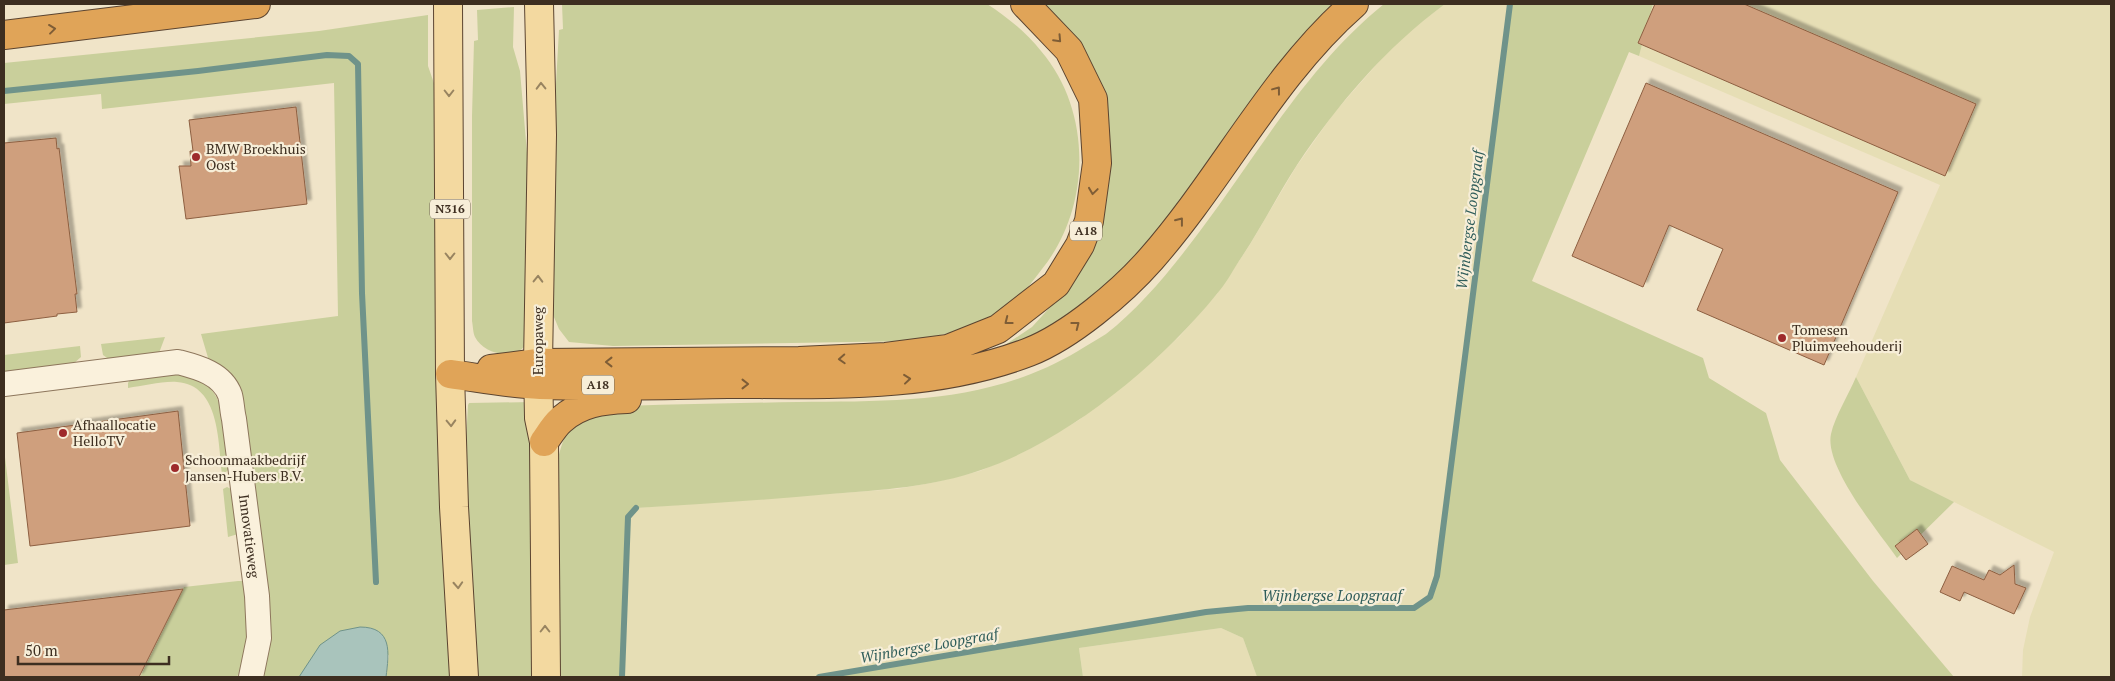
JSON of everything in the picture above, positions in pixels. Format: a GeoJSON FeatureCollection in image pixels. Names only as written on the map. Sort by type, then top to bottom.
{"type":"FeatureCollection","features":[{"type":"Feature","properties":{"kind":"highway"},"geometry":{"type":"LineString","coordinates":[[4,35],[256,4]]}},
{"type":"Feature","properties":{"kind":"highway","name":"A18"},"geometry":{"type":"LineString","coordinates":[[450,374],[538,374],[886,357],[948,349],[998,329],[1056,284],[1080,245],[1089,221],[1098,163],[1093,99],[1069,50],[1025,4]]}},
{"type":"Feature","properties":{"kind":"highway","name":"A18"},"geometry":{"type":"LineString","coordinates":[[538,374],[696,384],[859,384],[936,376],[986,367],[1030,351],[1061,336],[1110,298],[1150,260],[1303,56],[1354,4]]}},
{"type":"Feature","properties":{"kind":"highway","name":"A18"},"geometry":{"type":"LineString","coordinates":[[544,442],[560,420],[595,401],[658,398],[696,384]]}},
{"type":"Feature","properties":{"kind":"main road","name":"N316"},"geometry":{"type":"LineString","coordinates":[[448,4],[450,374],[454,507],[464,677]]}},
{"type":"Feature","properties":{"kind":"main road","name":"Europaweg"},"geometry":{"type":"LineString","coordinates":[[539,4],[542,135],[538,374],[539,418],[544,442],[546,677]]}},
{"type":"Feature","properties":{"kind":"street","name":"Innovatieweg"},"geometry":{"type":"LineString","coordinates":[[4,384],[178,362],[202,368],[218,378],[229,393],[234,419],[256,596],[260,638],[251,677]]}},
{"type":"Feature","properties":{"kind":"shaded area"},"geometry":{"type":"Polygon","coordinates":[[[1445,4],[1510,4],[1437,576],[1430,597],[1423,603],[1414,608],[1398,609],[1248,608],[1206,612],[819,677],[622,677],[628,517],[636,508],[897,489],[936,482],[980,471],[1030,449],[1079,420],[1125,384],[1179,337],[1217,294],[1249,246],[1296,167],[1334,113],[1385,55],[1413,28],[1445,4]]]}},
{"type":"Feature","properties":{"kind":"shaded area"},"geometry":{"type":"Polygon","coordinates":[[[1653,4],[2111,4],[2111,677],[2022,677],[2023,650],[2030,617],[2054,552],[1910,480],[1856,377],[1940,185],[1639,56],[1653,4]]]}},
{"type":"Feature","properties":{"kind":"shaded area"},"geometry":{"type":"Polygon","coordinates":[[[1221,628],[1243,638],[1257,677],[1083,677],[1079,648],[1221,628]]]}},
{"type":"Feature","properties":{"kind":"green space"},"geometry":{"type":"Polygon","coordinates":[[[562,4],[987,4],[1016,25],[1041,51],[1058,75],[1070,102],[1077,131],[1079,160],[1077,189],[1070,218],[1058,245],[1028,287],[1000,313],[978,324],[956,331],[910,341],[613,346],[569,342],[559,329],[548,303],[551,173],[559,30],[563,29],[562,4]]]}},
{"type":"Feature","properties":{"kind":"green space"},"geometry":{"type":"Polygon","coordinates":[[[1041,4],[1343,4],[1132,267],[1062,326],[987,357],[1032,327],[1062,294],[1108,154],[1041,4]]]}},
{"type":"Feature","properties":{"kind":"green space"},"geometry":{"type":"Polygon","coordinates":[[[1384,4],[1445,4],[1402,39],[1383,58],[1329,120],[1297,165],[1247,249],[1216,295],[1167,348],[1109,398],[1046,440],[1013,457],[963,476],[907,487],[868,491],[636,508],[628,517],[622,677],[558,677],[556,470],[564,440],[569,430],[576,423],[596,413],[626,406],[871,401],[942,396],[977,390],[1011,381],[1045,368],[1078,351],[1106,334],[1119,323],[1168,272],[1308,83],[1356,28],[1384,4]]]}},
{"type":"Feature","properties":{"kind":"green space"},"geometry":{"type":"Polygon","coordinates":[[[1510,4],[1653,4],[1639,56],[1629,52],[1532,281],[1703,358],[1709,378],[1766,413],[1780,460],[1873,581],[1954,677],[1257,677],[1243,638],[1221,628],[1079,648],[1083,677],[819,677],[1206,612],[1248,608],[1414,608],[1429,597],[1437,576],[1510,4]]]}},
{"type":"Feature","properties":{"kind":"green space"},"geometry":{"type":"Polygon","coordinates":[[[514,7],[513,47],[520,71],[531,200],[530,338],[518,352],[504,354],[490,351],[479,343],[474,335],[472,321],[474,41],[478,40],[477,10],[514,7]]]}},
{"type":"Feature","properties":{"kind":"green space"},"geometry":{"type":"Polygon","coordinates":[[[428,15],[428,66],[436,89],[453,677],[386,677],[389,655],[319,677],[260,677],[269,653],[270,627],[244,407],[209,361],[201,334],[338,316],[334,83],[102,109],[101,94],[4,104],[4,63],[319,31],[428,15]]]}},
{"type":"Feature","properties":{"kind":"green space"},"geometry":{"type":"Polygon","coordinates":[[[165,337],[159,353],[110,360],[103,355],[101,344],[165,337]]]}},
{"type":"Feature","properties":{"kind":"green space"},"geometry":{"type":"Polygon","coordinates":[[[80,346],[81,357],[73,364],[4,372],[4,355],[80,346]]]}},
{"type":"Feature","properties":{"kind":"green space"},"geometry":{"type":"Polygon","coordinates":[[[179,373],[201,380],[216,397],[221,408],[226,432],[230,468],[226,472],[222,473],[214,417],[202,393],[191,386],[177,382],[128,388],[131,378],[179,373]]]}},
{"type":"Feature","properties":{"kind":"green space"},"geometry":{"type":"Polygon","coordinates":[[[1856,377],[1910,480],[1954,502],[1897,558],[1854,498],[1836,463],[1831,447],[1833,427],[1856,377]]]}},
{"type":"Feature","properties":{"kind":"green space"},"geometry":{"type":"Polygon","coordinates":[[[532,402],[536,677],[475,677],[465,459],[468,405],[469,403],[532,402]]]}},
{"type":"Feature","properties":{"kind":"green space"},"geometry":{"type":"Polygon","coordinates":[[[4,449],[18,563],[4,565],[4,449]]]}},
{"type":"Feature","properties":{"kind":"green space"},"geometry":{"type":"Polygon","coordinates":[[[227,487],[233,490],[238,534],[228,537],[223,489],[227,487]]]}},
{"type":"Feature","properties":{"kind":"green space"},"geometry":{"type":"Polygon","coordinates":[[[244,581],[250,628],[248,656],[237,677],[140,677],[184,587],[244,581]]]}},
{"type":"Feature","properties":{"kind":"water"},"geometry":{"type":"Polygon","coordinates":[[[360,627],[371,628],[384,636],[388,651],[386,677],[299,677],[320,645],[340,631],[360,627]]]}},
{"type":"Feature","properties":{"kind":"building"},"geometry":{"type":"Polygon","coordinates":[[[1655,4],[1744,4],[1976,104],[1945,176],[1638,43],[1655,4]]]}},
{"type":"Feature","properties":{"kind":"building"},"geometry":{"type":"Polygon","coordinates":[[[1646,83],[1898,192],[1824,365],[1697,310],[1723,249],[1669,225],[1643,287],[1572,256],[1646,83]]]}},
{"type":"Feature","properties":{"kind":"building"},"geometry":{"type":"Polygon","coordinates":[[[296,107],[307,204],[186,219],[179,166],[191,166],[190,151],[193,151],[189,120],[296,107]]]}},
{"type":"Feature","properties":{"kind":"building"},"geometry":{"type":"Polygon","coordinates":[[[56,138],[57,149],[59,148],[77,294],[75,294],[77,312],[4,323],[4,143],[56,138]]]}},
{"type":"Feature","properties":{"kind":"building"},"geometry":{"type":"Polygon","coordinates":[[[178,411],[190,526],[30,546],[17,433],[178,411]]]}},
{"type":"Feature","properties":{"kind":"building"},"geometry":{"type":"Polygon","coordinates":[[[1917,529],[1928,544],[1906,560],[1895,546],[1917,529]]]}},
{"type":"Feature","properties":{"kind":"building"},"geometry":{"type":"Polygon","coordinates":[[[2014,565],[2015,584],[2026,588],[2014,614],[1964,592],[1960,601],[1940,592],[1952,566],[1984,580],[1989,570],[2000,575],[2014,565]]]}},
{"type":"Feature","properties":{"kind":"building"},"geometry":{"type":"Polygon","coordinates":[[[183,589],[139,677],[4,677],[4,610],[183,589]]]}},
{"type":"Feature","properties":{"kind":"waterway","name":"Wijnbergse Loopgraaf"},"geometry":{"type":"LineString","coordinates":[[819,677],[1206,612],[1248,608],[1414,608],[1430,597],[1437,576],[1510,4]]}},
{"type":"Feature","properties":{"kind":"waterway"},"geometry":{"type":"LineString","coordinates":[[4,91],[198,71],[327,55],[349,56],[358,64],[362,293],[376,582]]}},
{"type":"Feature","properties":{"kind":"waterway"},"geometry":{"type":"LineString","coordinates":[[622,677],[628,517],[636,508]]}},
{"type":"Feature","properties":{"kind":"place","name":"BMW Broekhuis Oost"},"geometry":{"type":"Point","coordinates":[196,157]}},
{"type":"Feature","properties":{"kind":"place","name":"Tomesen Pluimveehouderij"},"geometry":{"type":"Point","coordinates":[1782,338]}},
{"type":"Feature","properties":{"kind":"place","name":"Afhaallocatie HelloTV"},"geometry":{"type":"Point","coordinates":[63,433]}},
{"type":"Feature","properties":{"kind":"place","name":"Schoonmaakbedrijf Jansen-Hubers B.V."},"geometry":{"type":"Point","coordinates":[175,468]}}]}
